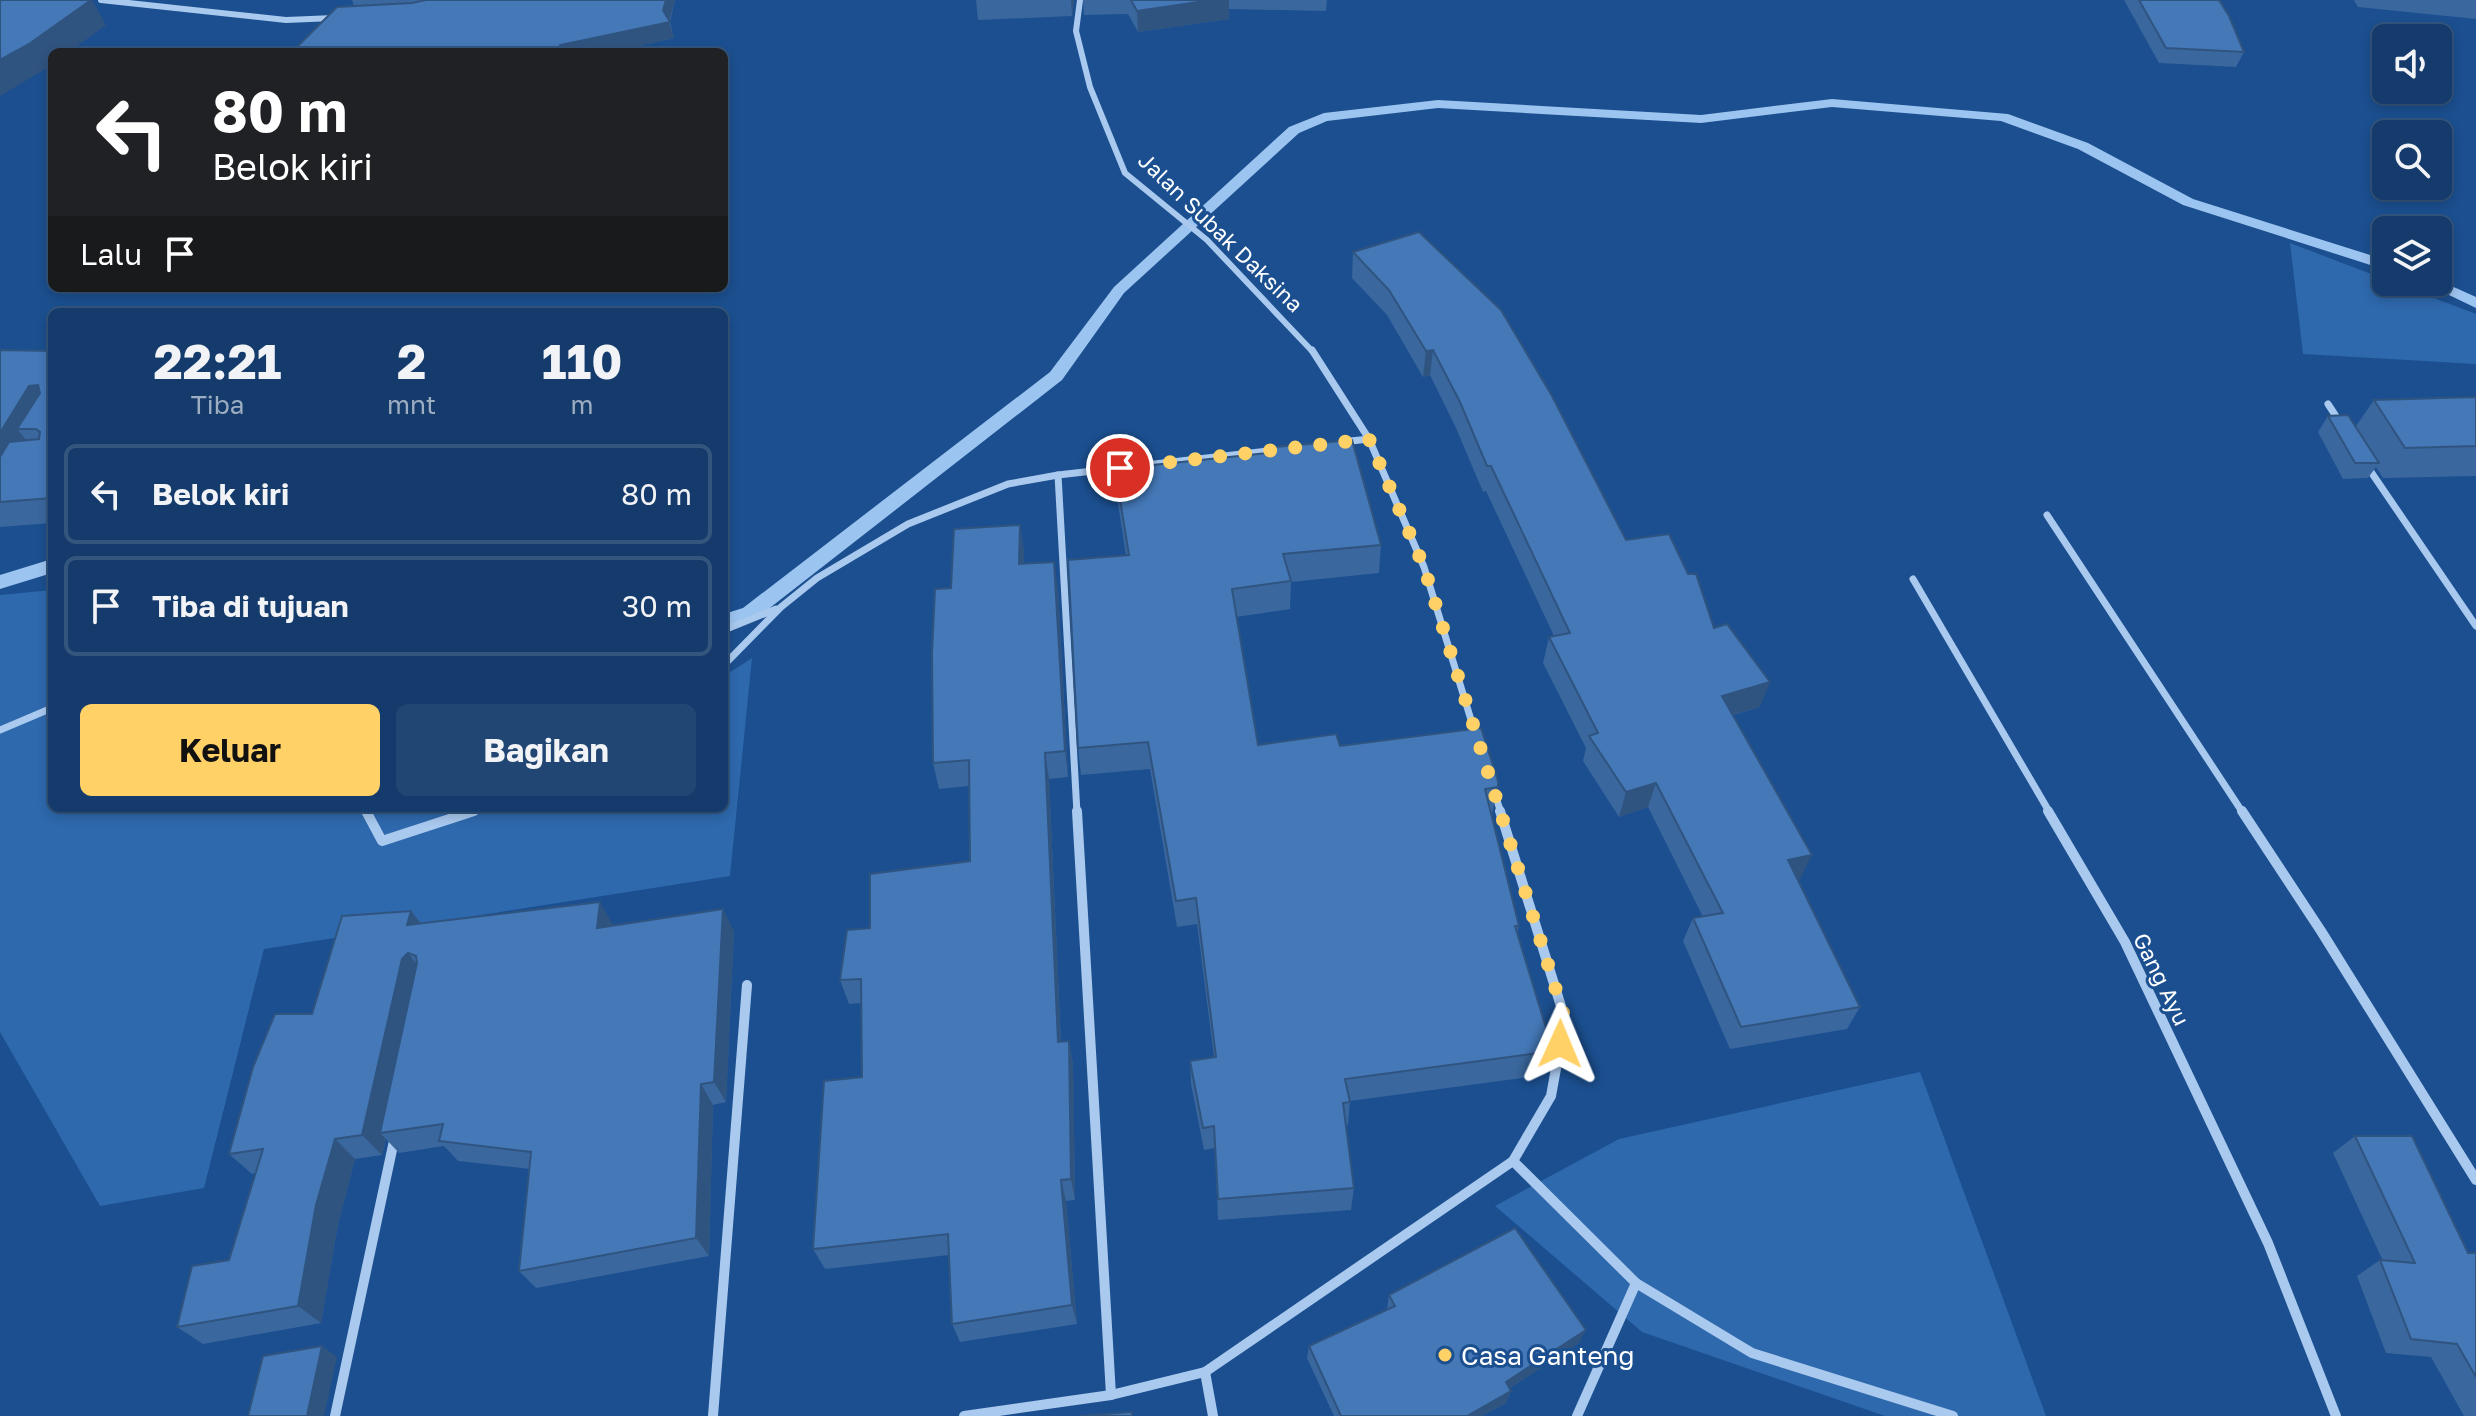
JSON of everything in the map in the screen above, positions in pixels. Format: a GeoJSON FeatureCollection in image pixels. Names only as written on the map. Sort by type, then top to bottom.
{"type":"FeatureCollection","features":[{"type":"Feature","properties":{"kind":"street"},"geometry":{"type":"LineString","coordinates":[[101,0],[170,10],[286,20],[340,18]]}},
{"type":"Feature","properties":{"kind":"street"},"geometry":{"type":"LineString","coordinates":[[170,10],[181,0]]}},
{"type":"Feature","properties":{"kind":"street","name":"Jalan Subak Daksina"},"geometry":{"type":"LineString","coordinates":[[1080,0],[1076,31],[1090,87],[1125,173],[1207,240],[1308,344],[1369,439],[1424,567],[1480,748]]}},
{"type":"Feature","properties":{"kind":"street"},"geometry":{"type":"LineString","coordinates":[[2328,404],[2344,429]]}},
{"type":"Feature","properties":{"kind":"street"},"geometry":{"type":"LineString","coordinates":[[1338,443],[1369,439]]}},
{"type":"Feature","properties":{"kind":"street"},"geometry":{"type":"LineString","coordinates":[[728,661],[781,607],[817,578],[908,524],[1008,484],[1058,475],[1291,448]]}},
{"type":"Feature","properties":{"kind":"street"},"geometry":{"type":"LineString","coordinates":[[2359,453],[2476,626]]}},
{"type":"Feature","properties":{"kind":"street"},"geometry":{"type":"LineString","coordinates":[[1058,475],[1111,1395]]}},
{"type":"Feature","properties":{"kind":"street"},"geometry":{"type":"LineString","coordinates":[[2047,515],[2321,931],[2476,1180]]}},
{"type":"Feature","properties":{"kind":"street","name":"Gang Ayu"},"geometry":{"type":"LineString","coordinates":[[1913,579],[2125,942],[2268,1243],[2336,1416]]}},
{"type":"Feature","properties":{"kind":"street"},"geometry":{"type":"LineString","coordinates":[[728,628],[781,607]]}},
{"type":"Feature","properties":{"kind":"street"},"geometry":{"type":"LineString","coordinates":[[0,730],[48,710]]}},
{"type":"Feature","properties":{"kind":"street"},"geometry":{"type":"LineString","coordinates":[[964,1416],[1111,1395],[1205,1372],[1513,1161],[1551,1096],[1565,1019],[1490,778]]}},
{"type":"Feature","properties":{"kind":"street"},"geometry":{"type":"LineString","coordinates":[[366,812],[382,841],[471,812]]}},
{"type":"Feature","properties":{"kind":"street"},"geometry":{"type":"LineString","coordinates":[[713,1416],[747,985]]}},
{"type":"Feature","properties":{"kind":"street"},"geometry":{"type":"LineString","coordinates":[[335,1416],[398,1122]]}},
{"type":"Feature","properties":{"kind":"street"},"geometry":{"type":"LineString","coordinates":[[1513,1161],[1636,1283],[1752,1353],[1953,1416]]}},
{"type":"Feature","properties":{"kind":"street"},"geometry":{"type":"LineString","coordinates":[[1577,1416],[1636,1283]]}},
{"type":"Feature","properties":{"kind":"street"},"geometry":{"type":"LineString","coordinates":[[1205,1372],[1213,1416]]}},
{"type":"Feature","properties":{"kind":"shaded area"},"geometry":{"type":"Polygon","coordinates":[[[2290,243],[2372,274],[2372,296],[2429,296],[2476,314],[2476,364],[2303,354],[2290,243]]]}},
{"type":"Feature","properties":{"kind":"shaded area"},"geometry":{"type":"Polygon","coordinates":[[[48,590],[48,812],[728,812],[728,673],[752,658],[730,876],[264,949],[204,1188],[100,1206],[0,1032],[0,595],[48,590]]]}},
{"type":"Feature","properties":{"kind":"shaded area"},"geometry":{"type":"Polygon","coordinates":[[[1920,1072],[2046,1416],[1885,1416],[1642,1332],[1495,1206],[1619,1139],[1920,1072]]]}},
{"type":"Feature","properties":{"kind":"building"},"geometry":{"type":"Polygon","coordinates":[[[0,0],[91,0],[29,44],[0,60],[0,0]]]}},
{"type":"Feature","properties":{"kind":"building"},"geometry":{"type":"Polygon","coordinates":[[[426,0],[666,0],[663,10],[670,22],[560,45],[559,48],[296,48],[337,7],[426,0]]]}},
{"type":"Feature","properties":{"kind":"building"},"geometry":{"type":"Polygon","coordinates":[[[1131,0],[1212,0],[1137,11],[1131,0]]]}},
{"type":"Feature","properties":{"kind":"building"},"geometry":{"type":"Polygon","coordinates":[[[2139,0],[2219,0],[2244,52],[2166,48],[2139,0]]]}},
{"type":"Feature","properties":{"kind":"building"},"geometry":{"type":"Polygon","coordinates":[[[1419,232],[1501,310],[1552,396],[1626,540],[1669,534],[1688,574],[1696,574],[1714,628],[1727,624],[1770,682],[1722,696],[1812,855],[1788,860],[1860,1007],[1741,1027],[1693,918],[1723,913],[1656,783],[1626,792],[1589,736],[1598,733],[1549,637],[1570,633],[1491,466],[1487,466],[1460,402],[1433,350],[1426,351],[1389,290],[1353,252],[1419,232]]]}},
{"type":"Feature","properties":{"kind":"building"},"geometry":{"type":"Polygon","coordinates":[[[0,350],[48,351],[48,498],[0,502],[0,457],[9,442],[39,439],[40,432],[36,429],[17,429],[40,393],[38,385],[29,386],[0,433],[0,350]]]}},
{"type":"Feature","properties":{"kind":"building"},"geometry":{"type":"Polygon","coordinates":[[[2476,397],[2476,446],[2405,448],[2374,400],[2476,397]]]}},
{"type":"Feature","properties":{"kind":"building"},"geometry":{"type":"Polygon","coordinates":[[[2348,415],[2379,463],[2355,463],[2328,416],[2348,415]]]}},
{"type":"Feature","properties":{"kind":"building"},"geometry":{"type":"Polygon","coordinates":[[[1352,440],[1381,545],[1283,554],[1291,581],[1232,589],[1258,745],[1336,734],[1340,746],[1481,728],[1498,781],[1498,787],[1485,789],[1519,926],[1515,926],[1553,1051],[1345,1079],[1350,1102],[1343,1103],[1354,1188],[1218,1199],[1214,1126],[1203,1128],[1190,1061],[1216,1057],[1196,898],[1176,901],[1148,742],[1078,748],[1068,560],[1129,555],[1115,469],[1276,452],[1275,447],[1352,440]]]}},
{"type":"Feature","properties":{"kind":"building"},"geometry":{"type":"Polygon","coordinates":[[[1020,525],[1019,564],[1054,562],[1065,751],[1045,753],[1058,1042],[1069,1041],[1071,1179],[1061,1180],[1072,1305],[952,1324],[948,1234],[813,1249],[824,1081],[862,1077],[861,979],[840,980],[847,930],[870,928],[870,874],[970,861],[969,760],[933,763],[935,589],[951,588],[954,529],[1020,525]]]}},
{"type":"Feature","properties":{"kind":"building"},"geometry":{"type":"Polygon","coordinates":[[[600,902],[597,928],[723,909],[714,1082],[701,1084],[696,1238],[519,1271],[531,1152],[439,1141],[443,1124],[380,1133],[417,963],[416,956],[408,953],[402,959],[362,1135],[335,1139],[316,1205],[298,1306],[177,1327],[192,1266],[229,1260],[263,1149],[229,1154],[253,1067],[275,1014],[312,1014],[342,916],[411,911],[407,925],[600,902]]]}},
{"type":"Feature","properties":{"kind":"building"},"geometry":{"type":"Polygon","coordinates":[[[2355,1136],[2412,1136],[2468,1253],[2476,1253],[2476,1377],[2457,1344],[2411,1339],[2380,1260],[2415,1263],[2355,1136]]]}},
{"type":"Feature","properties":{"kind":"building"},"geometry":{"type":"Polygon","coordinates":[[[1515,1228],[1586,1330],[1506,1382],[1511,1391],[1467,1416],[1341,1416],[1309,1346],[1395,1306],[1389,1295],[1515,1228]]]}},
{"type":"Feature","properties":{"kind":"building"},"geometry":{"type":"Polygon","coordinates":[[[322,1346],[307,1416],[248,1416],[263,1356],[322,1346]]]}},
{"type":"Feature","properties":{"kind":"building"},"geometry":{"type":"Polygon","coordinates":[[[1132,1412],[1132,1416],[1080,1416],[1132,1412]]]}},
{"type":"Feature","properties":{"kind":"waterway"},"geometry":{"type":"LineString","coordinates":[[728,620],[750,613],[1056,376],[1119,290],[1294,130],[1324,117],[1438,104],[1701,119],[1832,103],[2003,117],[2083,146],[2188,202],[2372,261]]}},
{"type":"Feature","properties":{"kind":"waterway"},"geometry":{"type":"LineString","coordinates":[[2452,292],[2476,303]]}},
{"type":"Feature","properties":{"kind":"waterway"},"geometry":{"type":"LineString","coordinates":[[0,582],[48,567]]}},
{"type":"Feature","properties":{"kind":"place","name":"Casa Ganteng"},"geometry":{"type":"Point","coordinates":[1445,1355]}},
{"type":"Feature","properties":{"kind":"route"},"geometry":{"type":"LineString","coordinates":[[1120,468],[1369,439],[1424,567],[1565,1019],[1560,1044]]}}]}
